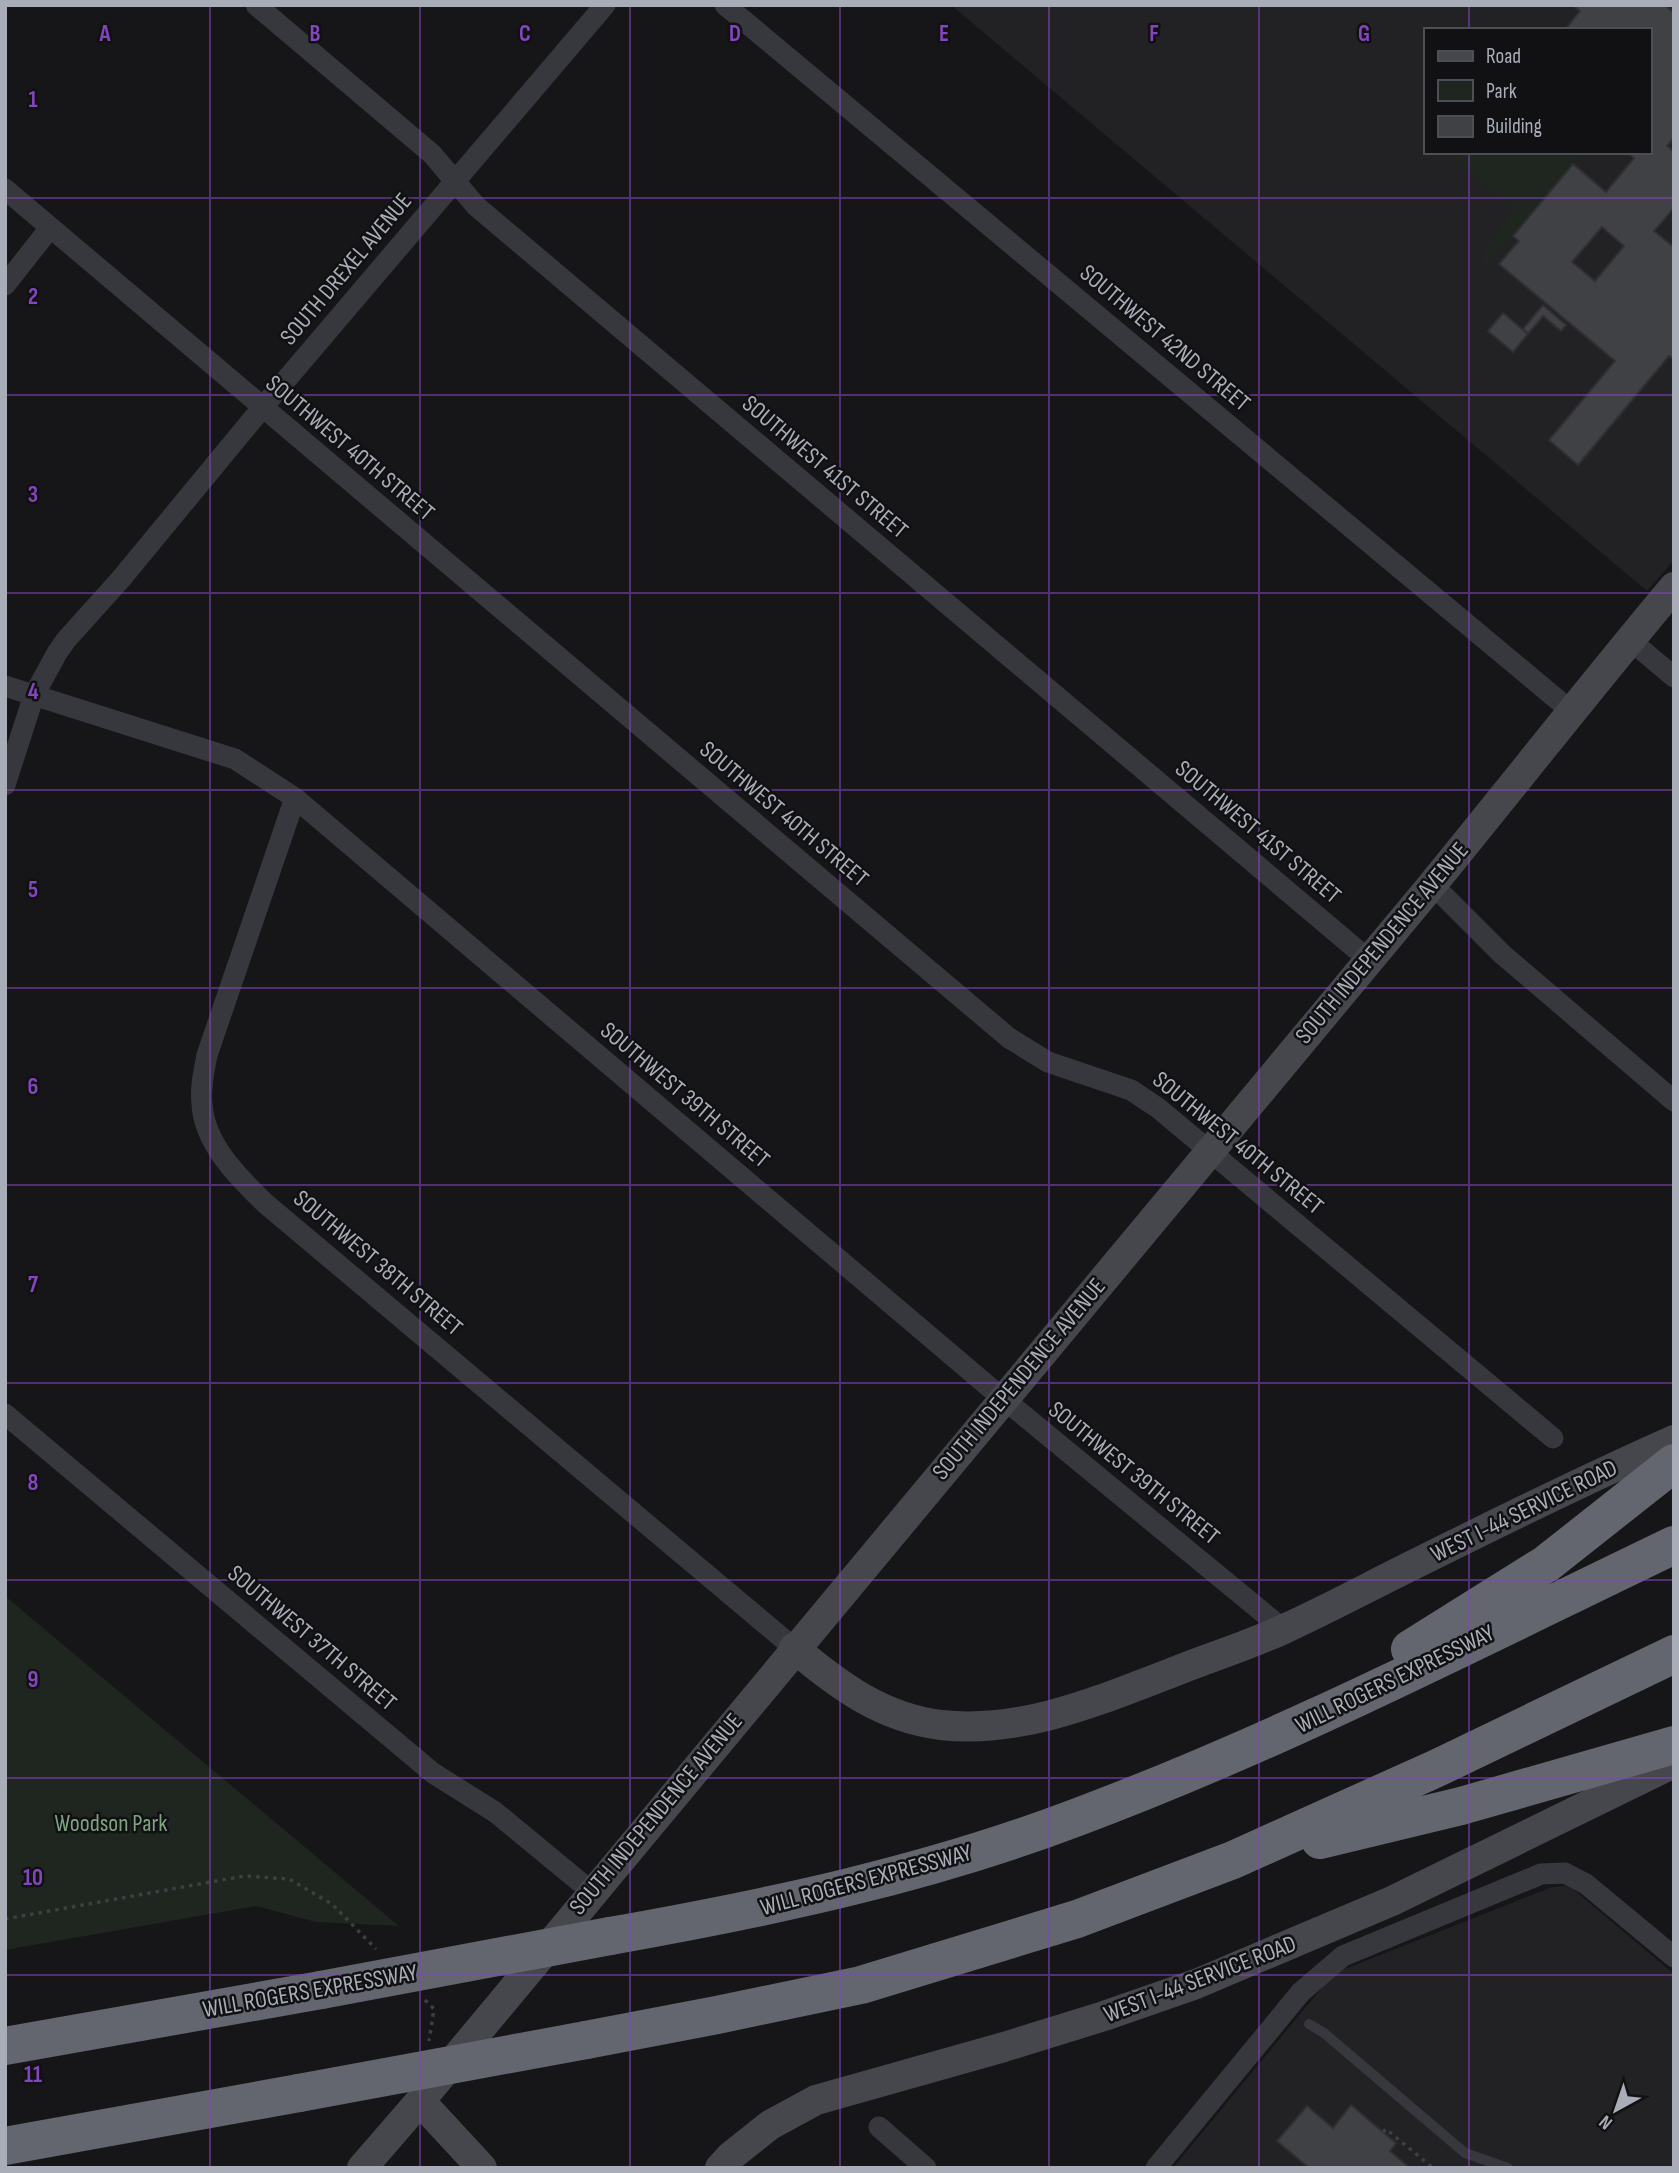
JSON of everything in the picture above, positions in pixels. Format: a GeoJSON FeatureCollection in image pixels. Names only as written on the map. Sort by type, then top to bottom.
{"type":"FeatureCollection","features":[{"type":"Feature","properties":{"kind":"highway"},"geometry":{"type":"LineString","coordinates":[[1285,1732],[1546,1564],[1674,1463]]}},
{"type":"Feature","properties":{"kind":"highway","name":"WILL ROGERS EXPRESSWAY"},"geometry":{"type":"LineString","coordinates":[[5,2046],[749,1911],[936,1864],[1075,1819],[1285,1732],[1674,1545]]}},
{"type":"Feature","properties":{"kind":"highway"},"geometry":{"type":"LineString","coordinates":[[5,2146],[586,2040],[861,1985],[1077,1919],[1233,1860],[1435,1769],[1674,1654]]}},
{"type":"Feature","properties":{"kind":"highway"},"geometry":{"type":"LineString","coordinates":[[1233,1860],[1461,1806],[1674,1745]]}},
{"type":"Feature","properties":{"kind":"street","name":"SOUTHWEST 41ST STREET"},"geometry":{"type":"LineString","coordinates":[[256,5],[432,154],[476,206],[1368,960]]}},
{"type":"Feature","properties":{"kind":"street","name":"SOUTH DREXEL AVENUE"},"geometry":{"type":"LineString","coordinates":[[5,785],[34,695],[66,640],[120,580],[262,408],[605,5]]}},
{"type":"Feature","properties":{"kind":"street","name":"SOUTHWEST 42ND STREET"},"geometry":{"type":"LineString","coordinates":[[725,5],[1571,710]]}},
{"type":"Feature","properties":{"kind":"street","name":"SOUTHWEST 40TH STREET"},"geometry":{"type":"LineString","coordinates":[[5,189],[1009,1038],[1048,1062],[1131,1090],[1158,1108],[1553,1438]]}},
{"type":"Feature","properties":{"kind":"street"},"geometry":{"type":"LineString","coordinates":[[5,285],[50,228]]}},
{"type":"Feature","properties":{"kind":"street","name":"SOUTH INDEPENDENCE AVENUE"},"geometry":{"type":"LineString","coordinates":[[362,2168],[1432,884],[1571,710],[1674,587]]}},
{"type":"Feature","properties":{"kind":"street"},"geometry":{"type":"LineString","coordinates":[[1630,640],[1674,677]]}},
{"type":"Feature","properties":{"kind":"street","name":"SOUTHWEST 39TH STREET"},"geometry":{"type":"LineString","coordinates":[[5,686],[234,759],[295,797],[1003,1399],[1283,1629]]}},
{"type":"Feature","properties":{"kind":"street","name":"SOUTHWEST 38TH STREET"},"geometry":{"type":"LineString","coordinates":[[295,797],[207,1055],[202,1080],[202,1106],[207,1126],[217,1147],[241,1179],[266,1203],[794,1648]]}},
{"type":"Feature","properties":{"kind":"street"},"geometry":{"type":"LineString","coordinates":[[1432,884],[1502,954],[1674,1101]]}},
{"type":"Feature","properties":{"kind":"street","name":"SOUTHWEST 37TH STREET"},"geometry":{"type":"LineString","coordinates":[[5,1414],[433,1773],[495,1812],[592,1892]]}},
{"type":"Feature","properties":{"kind":"street","name":"WEST I-44 SERVICE ROAD"},"geometry":{"type":"LineString","coordinates":[[794,1648],[855,1696],[910,1718],[965,1727],[1047,1717],[1109,1697],[1283,1629],[1567,1488],[1674,1440]]}},
{"type":"Feature","properties":{"kind":"street","name":"WEST I-44 SERVICE ROAD"},"geometry":{"type":"LineString","coordinates":[[720,2168],[770,2125],[816,2100],[1004,2048],[1196,1984],[1392,1900],[1674,1763]]}},
{"type":"Feature","properties":{"kind":"street"},"geometry":{"type":"LineString","coordinates":[[1156,2168],[1301,1992],[1343,1956],[1542,1874],[1565,1872],[1586,1884],[1674,1957]]}},
{"type":"Feature","properties":{"kind":"street"},"geometry":{"type":"LineString","coordinates":[[419,2101],[482,2168]]}},
{"type":"Feature","properties":{"kind":"street"},"geometry":{"type":"LineString","coordinates":[[879,2127],[926,2168]]}},
{"type":"Feature","properties":{"kind":"lane"},"geometry":{"type":"LineString","coordinates":[[1308,2024],[1324,2033],[1465,2153],[1508,2168]]}},
{"type":"Feature","properties":{"kind":"path"},"geometry":{"type":"LineString","coordinates":[[5,1919],[244,1877],[289,1879],[332,1904],[379,1952]]}},
{"type":"Feature","properties":{"kind":"path"},"geometry":{"type":"LineString","coordinates":[[425,2000],[434,2009],[428,2049]]}},
{"type":"Feature","properties":{"kind":"path"},"geometry":{"type":"LineString","coordinates":[[1383,2132],[1386,2129],[1433,2168]]}},
{"type":"Feature","properties":{"kind":"shaded area"},"geometry":{"type":"Polygon","coordinates":[[[951,5],[1674,5],[1674,560],[1647,591],[951,5]]]}},
{"type":"Feature","properties":{"kind":"shaded area"},"geometry":{"type":"Polygon","coordinates":[[[1566,1886],[1674,1974],[1674,2168],[1173,2168],[1329,1979],[1345,1969],[1552,1887],[1566,1886]]]}},
{"type":"Feature","properties":{"kind":"green space"},"geometry":{"type":"Polygon","coordinates":[[[1458,154],[1580,154],[1488,265],[1480,257],[1514,208],[1454,159],[1458,154]]]}},
{"type":"Feature","properties":{"kind":"green space","name":"Woodson Park"},"geometry":{"type":"Polygon","coordinates":[[[5,1596],[399,1926],[316,1922],[256,1906],[5,1950],[5,1596]]]}},
{"type":"Feature","properties":{"kind":"building"},"geometry":{"type":"Polygon","coordinates":[[[1573,5],[1665,5],[1674,13],[1674,138],[1667,146],[1674,152],[1674,208],[1654,231],[1674,247],[1674,360],[1669,356],[1578,465],[1549,440],[1615,361],[1499,264],[1519,241],[1513,236],[1573,164],[1606,192],[1634,158],[1629,154],[1651,154],[1651,28],[1567,28],[1580,11],[1573,5]],[[1602,227],[1572,262],[1595,281],[1624,246],[1602,227]]]}},
{"type":"Feature","properties":{"kind":"building"},"geometry":{"type":"Polygon","coordinates":[[[1543,305],[1566,325],[1561,331],[1543,316],[1528,334],[1523,329],[1543,305]]]}},
{"type":"Feature","properties":{"kind":"building"},"geometry":{"type":"Polygon","coordinates":[[[1503,313],[1528,334],[1513,352],[1488,331],[1503,313]]]}},
{"type":"Feature","properties":{"kind":"building"},"geometry":{"type":"Polygon","coordinates":[[[1351,2105],[1396,2143],[1390,2151],[1410,2168],[1309,2168],[1277,2141],[1307,2106],[1333,2128],[1351,2105]]]}}]}
